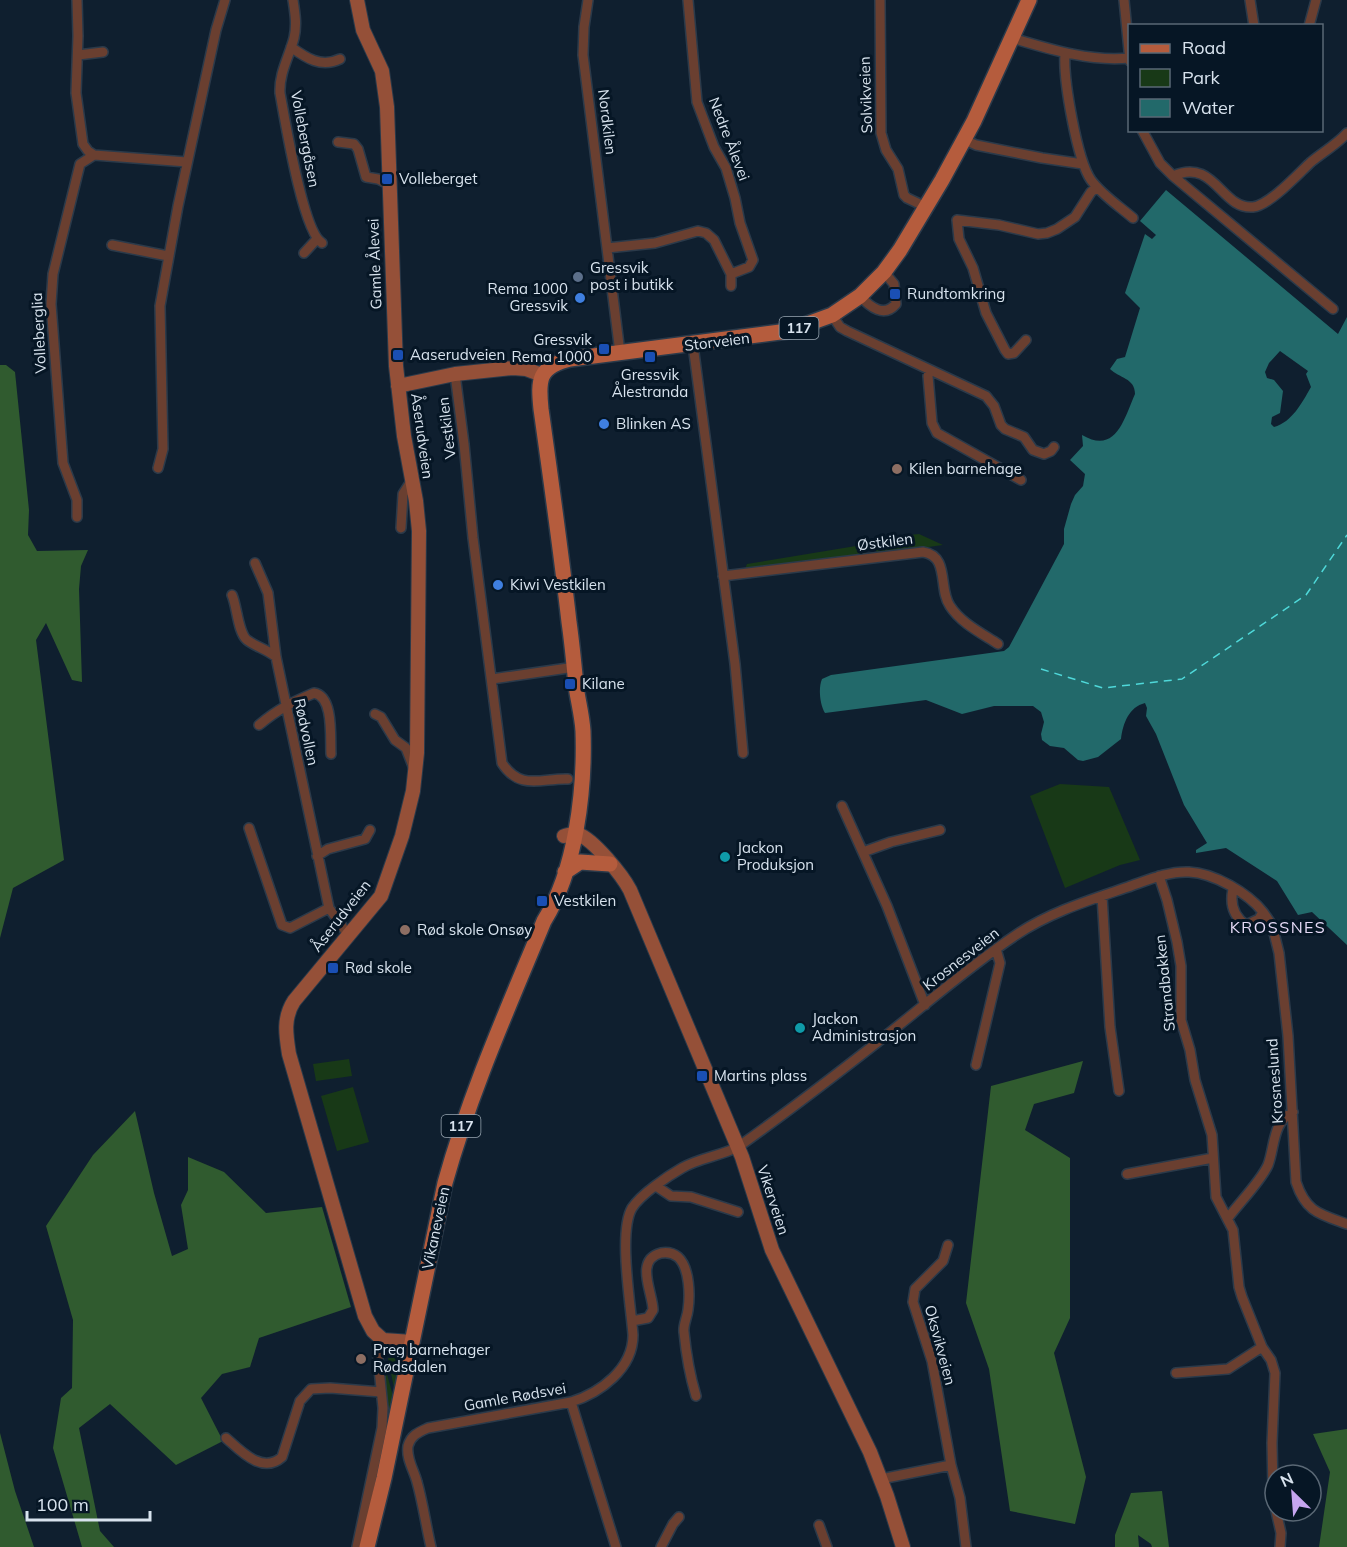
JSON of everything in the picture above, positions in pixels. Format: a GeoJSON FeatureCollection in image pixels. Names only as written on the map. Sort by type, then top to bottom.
{"type":"FeatureCollection","features":[{"type":"Feature","properties":{"kind":"main road","name":"Gamle Ålevei"},"geometry":{"type":"LineString","coordinates":[[357,0],[363,30],[380,64],[384,80],[390,185],[393,320],[398,386]]}},
{"type":"Feature","properties":{"kind":"main road","name":"Storveien"},"geometry":{"type":"LineString","coordinates":[[542,375],[549,367],[561,361],[788,331],[832,315],[860,296],[884,272],[926,207],[964,140],[1029,0]]}},
{"type":"Feature","properties":{"kind":"main road"},"geometry":{"type":"LineString","coordinates":[[398,386],[455,374],[520,368],[542,375]]}},
{"type":"Feature","properties":{"kind":"main road","name":"117"},"geometry":{"type":"LineString","coordinates":[[542,375],[539,381],[541,409],[575,667],[576,735],[570,838]]}},
{"type":"Feature","properties":{"kind":"main road","name":"Åserudveien"},"geometry":{"type":"LineString","coordinates":[[383,1340],[369,1326],[360,1304],[289,1054],[286,1024],[288,1009],[381,896],[402,836],[413,791],[418,721],[419,531],[398,386]]}},
{"type":"Feature","properties":{"kind":"main road","name":"Vikerveien"},"geometry":{"type":"LineString","coordinates":[[570,838],[610,864],[622,876],[630,890],[738,1147],[772,1250],[850,1407],[881,1479],[903,1547]]}},
{"type":"Feature","properties":{"kind":"main road","name":"Vikaneveien"},"geometry":{"type":"LineString","coordinates":[[543,921],[550,911],[565,872],[570,838]]}},
{"type":"Feature","properties":{"kind":"main road","name":"Vikaneveien"},"geometry":{"type":"LineString","coordinates":[[367,1547],[382,1486],[445,1183],[457,1139],[470,1100],[543,921],[570,838]]}},
{"type":"Feature","properties":{"kind":"main road"},"geometry":{"type":"LineString","coordinates":[[565,872],[580,862],[610,864]]}},
{"type":"Feature","properties":{"kind":"main road"},"geometry":{"type":"LineString","coordinates":[[383,1340],[412,1342]]}},
{"type":"Feature","properties":{"kind":"street"},"geometry":{"type":"LineString","coordinates":[[77,0],[76,93],[88,150],[80,165]]}},
{"type":"Feature","properties":{"kind":"street"},"geometry":{"type":"LineString","coordinates":[[158,468],[163,449],[160,306],[168,256],[216,30],[225,0]]}},
{"type":"Feature","properties":{"kind":"street","name":"Vollebergåsen"},"geometry":{"type":"LineString","coordinates":[[293,0],[295,30],[281,76],[280,93],[299,187],[319,242],[304,253]]}},
{"type":"Feature","properties":{"kind":"street","name":"Nordkilen"},"geometry":{"type":"LineString","coordinates":[[588,0],[583,55],[620,353]]}},
{"type":"Feature","properties":{"kind":"street","name":"Nedre Ålevei"},"geometry":{"type":"LineString","coordinates":[[688,0],[698,102],[714,147],[726,168],[740,223],[753,260],[748,267],[731,274]]}},
{"type":"Feature","properties":{"kind":"street","name":"Solvikveien"},"geometry":{"type":"LineString","coordinates":[[880,0],[881,134],[886,150],[898,169],[904,195],[926,207]]}},
{"type":"Feature","properties":{"kind":"street"},"geometry":{"type":"LineString","coordinates":[[1124,0],[1128,47]]}},
{"type":"Feature","properties":{"kind":"street"},"geometry":{"type":"LineString","coordinates":[[1250,0],[1254,24]]}},
{"type":"Feature","properties":{"kind":"street"},"geometry":{"type":"LineString","coordinates":[[1310,24],[1316,0]]}},
{"type":"Feature","properties":{"kind":"street"},"geometry":{"type":"LineString","coordinates":[[1012,38],[1065,53],[1128,59]]}},
{"type":"Feature","properties":{"kind":"street"},"geometry":{"type":"LineString","coordinates":[[291,47],[317,62],[330,63],[340,59]]}},
{"type":"Feature","properties":{"kind":"street"},"geometry":{"type":"LineString","coordinates":[[78,55],[103,52]]}},
{"type":"Feature","properties":{"kind":"street"},"geometry":{"type":"LineString","coordinates":[[1065,53],[1068,96],[1083,164],[1097,187],[1133,218]]}},
{"type":"Feature","properties":{"kind":"street"},"geometry":{"type":"LineString","coordinates":[[1143,132],[1155,156],[1173,176],[1333,309]]}},
{"type":"Feature","properties":{"kind":"street"},"geometry":{"type":"LineString","coordinates":[[1173,176],[1196,172],[1207,176],[1238,203],[1253,207],[1262,204],[1314,160],[1336,145],[1347,133]]}},
{"type":"Feature","properties":{"kind":"street"},"geometry":{"type":"LineString","coordinates":[[964,140],[976,145],[1083,164]]}},
{"type":"Feature","properties":{"kind":"street"},"geometry":{"type":"LineString","coordinates":[[338,142],[357,146],[366,177],[378,179],[390,185]]}},
{"type":"Feature","properties":{"kind":"street"},"geometry":{"type":"LineString","coordinates":[[88,150],[188,162]]}},
{"type":"Feature","properties":{"kind":"street","name":"Volleberglia"},"geometry":{"type":"LineString","coordinates":[[77,517],[77,500],[63,463],[51,304],[53,274],[80,165],[88,150]]}},
{"type":"Feature","properties":{"kind":"street"},"geometry":{"type":"LineString","coordinates":[[1026,340],[1014,353],[1008,354],[1005,350],[986,313],[973,268],[959,239],[957,220],[999,225],[1038,234],[1047,233],[1075,217],[1091,192],[1097,187]]}},
{"type":"Feature","properties":{"kind":"street"},"geometry":{"type":"LineString","coordinates":[[607,248],[655,243],[698,231],[706,233],[714,240],[731,274],[731,286]]}},
{"type":"Feature","properties":{"kind":"street"},"geometry":{"type":"LineString","coordinates":[[112,245],[168,256]]}},
{"type":"Feature","properties":{"kind":"street"},"geometry":{"type":"LineString","coordinates":[[860,296],[869,306],[876,309],[885,312],[892,309],[896,304],[894,284],[884,272]]}},
{"type":"Feature","properties":{"kind":"street"},"geometry":{"type":"LineString","coordinates":[[832,315],[840,327],[847,331],[986,396],[994,406],[1001,425],[1024,437],[1033,450],[1044,454],[1054,447]]}},
{"type":"Feature","properties":{"kind":"street"},"geometry":{"type":"LineString","coordinates":[[693,345],[741,714],[743,753]]}},
{"type":"Feature","properties":{"kind":"street"},"geometry":{"type":"LineString","coordinates":[[930,370],[928,376],[932,423],[937,433],[1021,480]]}},
{"type":"Feature","properties":{"kind":"street","name":"Vestkilen"},"geometry":{"type":"LineString","coordinates":[[455,374],[500,755],[507,770],[519,780],[568,779]]}},
{"type":"Feature","properties":{"kind":"street"},"geometry":{"type":"LineString","coordinates":[[401,528],[403,494],[412,480]]}},
{"type":"Feature","properties":{"kind":"street","name":"Østkilen"},"geometry":{"type":"LineString","coordinates":[[723,576],[929,553],[939,561],[950,606],[963,621],[998,644]]}},
{"type":"Feature","properties":{"kind":"street","name":"Rødvollen"},"geometry":{"type":"LineString","coordinates":[[255,563],[268,593],[285,705],[329,908],[349,936]]}},
{"type":"Feature","properties":{"kind":"street"},"geometry":{"type":"LineString","coordinates":[[232,595],[244,636],[276,657]]}},
{"type":"Feature","properties":{"kind":"street"},"geometry":{"type":"LineString","coordinates":[[492,679],[575,667]]}},
{"type":"Feature","properties":{"kind":"street"},"geometry":{"type":"LineString","coordinates":[[259,725],[275,710],[285,705],[314,693],[322,696],[328,708],[330,754]]}},
{"type":"Feature","properties":{"kind":"street"},"geometry":{"type":"LineString","coordinates":[[375,714],[381,717],[395,740],[408,751],[415,771]]}},
{"type":"Feature","properties":{"kind":"street"},"geometry":{"type":"LineString","coordinates":[[842,806],[899,935],[925,1005]]}},
{"type":"Feature","properties":{"kind":"street"},"geometry":{"type":"LineString","coordinates":[[249,828],[282,925],[290,928],[329,908]]}},
{"type":"Feature","properties":{"kind":"street"},"geometry":{"type":"LineString","coordinates":[[317,856],[328,849],[365,839],[370,830]]}},
{"type":"Feature","properties":{"kind":"street"},"geometry":{"type":"LineString","coordinates":[[863,852],[891,842],[940,830]]}},
{"type":"Feature","properties":{"kind":"street","name":"Krosnesveien"},"geometry":{"type":"LineString","coordinates":[[738,1147],[804,1099],[996,949],[1040,921],[1102,896],[1177,872],[1205,875],[1247,896],[1263,912]]}},
{"type":"Feature","properties":{"kind":"street","name":"Strandbakken"},"geometry":{"type":"LineString","coordinates":[[1159,876],[1167,900],[1181,966],[1181,1020],[1190,1050],[1195,1080],[1210,1125],[1216,1197],[1228,1218],[1234,1240],[1239,1287],[1262,1347],[1275,1373],[1272,1463]]}},
{"type":"Feature","properties":{"kind":"street"},"geometry":{"type":"LineString","coordinates":[[1233,889],[1233,907],[1246,925],[1254,923],[1263,912]]}},
{"type":"Feature","properties":{"kind":"street"},"geometry":{"type":"LineString","coordinates":[[1102,896],[1110,1027],[1119,1091]]}},
{"type":"Feature","properties":{"kind":"street","name":"Krosneslund"},"geometry":{"type":"LineString","coordinates":[[1263,912],[1272,925],[1277,944],[1288,1036],[1295,1172],[1304,1200],[1313,1210],[1347,1224]]}},
{"type":"Feature","properties":{"kind":"street"},"geometry":{"type":"LineString","coordinates":[[976,1065],[1000,963],[996,949]]}},
{"type":"Feature","properties":{"kind":"street"},"geometry":{"type":"LineString","coordinates":[[1228,1218],[1264,1172],[1276,1131],[1283,1120],[1293,1112]]}},
{"type":"Feature","properties":{"kind":"street","name":"Gamle Rødsvei"},"geometry":{"type":"LineString","coordinates":[[432,1547],[417,1482],[408,1455],[413,1435],[435,1427],[571,1402],[596,1391],[624,1364],[633,1343],[626,1242],[627,1222],[633,1207],[656,1186],[683,1167],[738,1147]]}},
{"type":"Feature","properties":{"kind":"street"},"geometry":{"type":"LineString","coordinates":[[1127,1174],[1213,1158]]}},
{"type":"Feature","properties":{"kind":"street"},"geometry":{"type":"LineString","coordinates":[[656,1186],[671,1196],[691,1197],[738,1212]]}},
{"type":"Feature","properties":{"kind":"street","name":"Oksvikveien"},"geometry":{"type":"LineString","coordinates":[[948,1245],[944,1261],[915,1289],[913,1302],[932,1361],[951,1465],[960,1498],[966,1547]]}},
{"type":"Feature","properties":{"kind":"street"},"geometry":{"type":"LineString","coordinates":[[632,1322],[648,1318],[653,1310],[646,1276],[648,1263],[656,1255],[662,1253],[678,1257],[687,1278],[688,1308],[684,1331],[696,1396]]}},
{"type":"Feature","properties":{"kind":"street"},"geometry":{"type":"LineString","coordinates":[[357,1547],[382,1428],[377,1350],[383,1340]]}},
{"type":"Feature","properties":{"kind":"street"},"geometry":{"type":"LineString","coordinates":[[1176,1373],[1228,1369],[1262,1347]]}},
{"type":"Feature","properties":{"kind":"street"},"geometry":{"type":"LineString","coordinates":[[225,1438],[252,1460],[272,1462],[282,1457],[300,1401],[311,1389],[381,1392]]}},
{"type":"Feature","properties":{"kind":"street"},"geometry":{"type":"LineString","coordinates":[[571,1402],[616,1547]]}},
{"type":"Feature","properties":{"kind":"street"},"geometry":{"type":"LineString","coordinates":[[881,1479],[951,1465]]}},
{"type":"Feature","properties":{"kind":"street"},"geometry":{"type":"LineString","coordinates":[[661,1547],[673,1524],[680,1517]]}},
{"type":"Feature","properties":{"kind":"street","name":"Strandbakken"},"geometry":{"type":"LineString","coordinates":[[1278,1523],[1281,1547]]}},
{"type":"Feature","properties":{"kind":"street"},"geometry":{"type":"LineString","coordinates":[[819,1525],[827,1547]]}},
{"type":"Feature","properties":{"kind":"green space"},"geometry":{"type":"Polygon","coordinates":[[[919,534],[943,545],[877,554],[874,543],[889,537],[919,534]]]}},
{"type":"Feature","properties":{"kind":"green space"},"geometry":{"type":"Polygon","coordinates":[[[868,544],[864,556],[745,569],[747,564],[868,544]]]}},
{"type":"Feature","properties":{"kind":"green space"},"geometry":{"type":"Polygon","coordinates":[[[1060,784],[1109,787],[1140,860],[1120,865],[1065,888],[1030,796],[1060,784]]]}},
{"type":"Feature","properties":{"kind":"green space"},"geometry":{"type":"Polygon","coordinates":[[[349,1059],[352,1076],[316,1081],[313,1064],[349,1059]]]}},
{"type":"Feature","properties":{"kind":"green space"},"geometry":{"type":"Polygon","coordinates":[[[353,1087],[369,1142],[337,1151],[321,1096],[353,1087]]]}},
{"type":"Feature","properties":{"kind":"green space"},"geometry":{"type":"Polygon","coordinates":[[[382,1356],[393,1396],[395,1393],[388,1358],[398,1360],[395,1374],[398,1388],[361,1541],[376,1477],[382,1356]]]}},
{"type":"Feature","properties":{"kind":"shaded area"},"geometry":{"type":"Polygon","coordinates":[[[0,365],[6,365],[15,372],[29,510],[28,535],[37,551],[88,550],[81,566],[79,589],[82,682],[72,680],[46,623],[36,640],[64,860],[13,888],[0,938],[0,365]]]}},
{"type":"Feature","properties":{"kind":"shaded area"},"geometry":{"type":"Polygon","coordinates":[[[1083,1061],[1074,1093],[1034,1104],[1025,1130],[1070,1158],[1070,1318],[1054,1353],[1086,1477],[1075,1524],[1010,1511],[989,1369],[966,1303],[991,1086],[1083,1061]]]}},
{"type":"Feature","properties":{"kind":"shaded area"},"geometry":{"type":"Polygon","coordinates":[[[135,1111],[154,1193],[172,1256],[188,1249],[181,1205],[188,1190],[188,1157],[224,1172],[266,1213],[322,1207],[351,1307],[259,1338],[250,1367],[222,1374],[201,1398],[223,1441],[176,1465],[110,1404],[79,1428],[100,1531],[114,1547],[82,1547],[53,1448],[61,1398],[72,1388],[73,1320],[46,1226],[93,1155],[135,1111]]]}},
{"type":"Feature","properties":{"kind":"shaded area"},"geometry":{"type":"Polygon","coordinates":[[[1347,1429],[1347,1547],[1319,1547],[1330,1472],[1313,1434],[1347,1429]]]}},
{"type":"Feature","properties":{"kind":"shaded area"},"geometry":{"type":"Polygon","coordinates":[[[0,1433],[15,1491],[34,1547],[0,1547],[0,1433]]]}},
{"type":"Feature","properties":{"kind":"shaded area"},"geometry":{"type":"Polygon","coordinates":[[[1162,1491],[1169,1547],[1152,1547],[1138,1535],[1139,1547],[1115,1547],[1115,1535],[1131,1493],[1162,1491]]]}},
{"type":"Feature","properties":{"kind":"water"},"geometry":{"type":"Polygon","coordinates":[[[1166,190],[1338,334],[1347,317],[1347,945],[1312,912],[1298,915],[1277,881],[1226,848],[1196,853],[1196,850],[1207,843],[1184,805],[1156,734],[1146,716],[1145,703],[1135,708],[1128,716],[1121,739],[1098,757],[1083,761],[1078,760],[1064,748],[1050,746],[1042,740],[1044,722],[1041,712],[1033,706],[994,706],[962,714],[926,700],[825,713],[822,706],[820,692],[822,679],[831,675],[1004,651],[1009,647],[1064,544],[1064,529],[1071,504],[1083,486],[1085,474],[1070,460],[1083,446],[1082,435],[1103,441],[1111,437],[1122,423],[1135,394],[1129,381],[1110,369],[1117,359],[1125,357],[1140,308],[1125,293],[1145,234],[1152,239],[1156,235],[1140,221],[1166,190]],[[1280,351],[1269,363],[1265,372],[1267,378],[1274,380],[1283,391],[1280,413],[1272,417],[1271,424],[1274,427],[1286,421],[1304,399],[1311,387],[1306,374],[1308,371],[1280,351]]]}},
{"type":"Feature","properties":{"kind":"ferry route"},"geometry":{"type":"LineString","coordinates":[[1041,669],[1103,688],[1182,679],[1306,595],[1347,535]]}},
{"type":"Feature","properties":{"kind":"place","name":"Volleberget"},"geometry":{"type":"Point","coordinates":[387,179]}},
{"type":"Feature","properties":{"kind":"place","name":"Gressvik post i butikk"},"geometry":{"type":"Point","coordinates":[578,277]}},
{"type":"Feature","properties":{"kind":"place","name":"Rundtomkring"},"geometry":{"type":"Point","coordinates":[895,294]}},
{"type":"Feature","properties":{"kind":"place","name":"Rema 1000 Gressvik"},"geometry":{"type":"Point","coordinates":[580,298]}},
{"type":"Feature","properties":{"kind":"place","name":"Gressvik Rema 1000"},"geometry":{"type":"Point","coordinates":[604,349]}},
{"type":"Feature","properties":{"kind":"place","name":"Aaserudveien"},"geometry":{"type":"Point","coordinates":[398,355]}},
{"type":"Feature","properties":{"kind":"place","name":"Gressvik Ålestranda"},"geometry":{"type":"Point","coordinates":[650,357]}},
{"type":"Feature","properties":{"kind":"place","name":"Blinken AS"},"geometry":{"type":"Point","coordinates":[604,424]}},
{"type":"Feature","properties":{"kind":"place","name":"Kilen barnehage"},"geometry":{"type":"Point","coordinates":[897,469]}},
{"type":"Feature","properties":{"kind":"place","name":"Kiwi Vestkilen"},"geometry":{"type":"Point","coordinates":[498,585]}},
{"type":"Feature","properties":{"kind":"place","name":"Kilane"},"geometry":{"type":"Point","coordinates":[570,684]}},
{"type":"Feature","properties":{"kind":"place","name":"Jackon Produksjon"},"geometry":{"type":"Point","coordinates":[725,857]}},
{"type":"Feature","properties":{"kind":"place","name":"Vestkilen"},"geometry":{"type":"Point","coordinates":[542,901]}},
{"type":"Feature","properties":{"kind":"place","name":"Rød skole Onsøy"},"geometry":{"type":"Point","coordinates":[405,930]}},
{"type":"Feature","properties":{"kind":"place","name":"Rød skole"},"geometry":{"type":"Point","coordinates":[333,968]}},
{"type":"Feature","properties":{"kind":"place","name":"Jackon Administrasjon"},"geometry":{"type":"Point","coordinates":[800,1028]}},
{"type":"Feature","properties":{"kind":"place","name":"Martins plass"},"geometry":{"type":"Point","coordinates":[702,1076]}},
{"type":"Feature","properties":{"kind":"place","name":"Preg barnehager Rødsdalen"},"geometry":{"type":"Point","coordinates":[361,1359]}},
{"type":"Feature","properties":{"kind":"district","name":"KROSSNES"},"geometry":{"type":"Point","coordinates":[1278,927]}}]}
